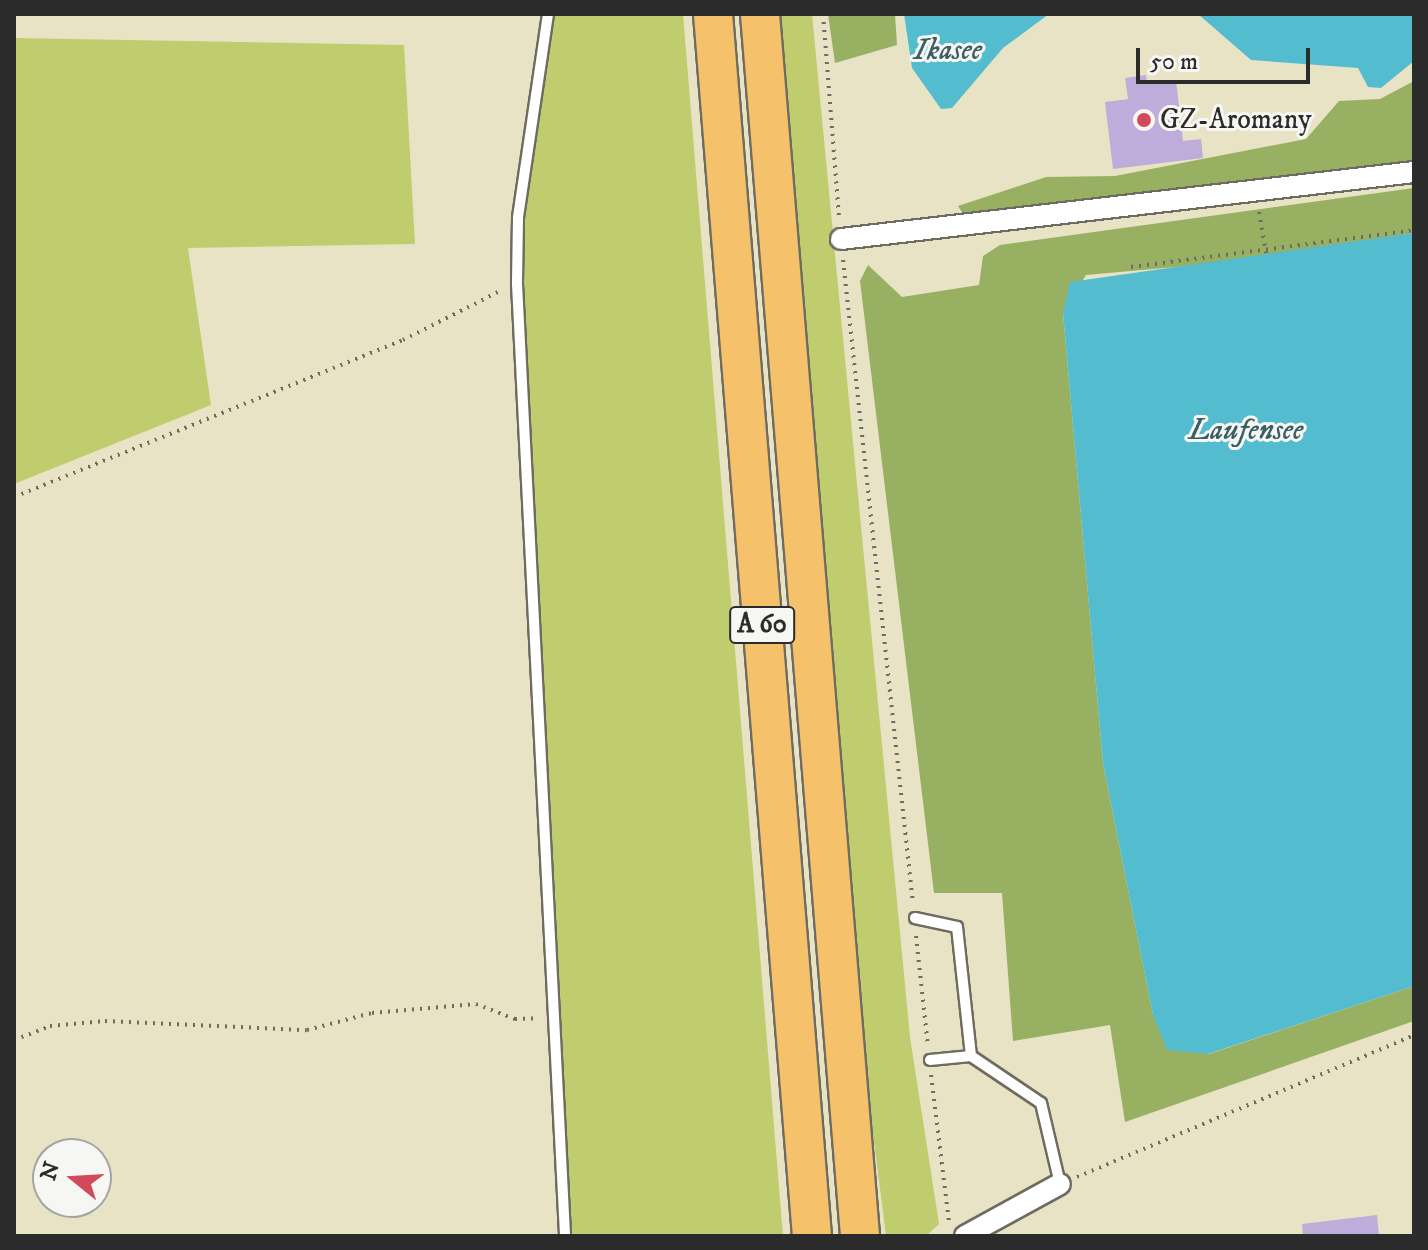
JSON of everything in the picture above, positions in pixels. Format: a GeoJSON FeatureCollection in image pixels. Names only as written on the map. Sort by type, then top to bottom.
{"type":"FeatureCollection","features":[{"type":"Feature","properties":{"kind":"highway","name":"A 60"},"geometry":{"type":"LineString","coordinates":[[713,14],[812,1236]]}},
{"type":"Feature","properties":{"kind":"highway","name":"A 60"},"geometry":{"type":"LineString","coordinates":[[760,14],[860,1236]]}},
{"type":"Feature","properties":{"kind":"street"},"geometry":{"type":"LineString","coordinates":[[841,239],[1414,172]]}},
{"type":"Feature","properties":{"kind":"street"},"geometry":{"type":"LineString","coordinates":[[965,1236],[1060,1184]]}},
{"type":"Feature","properties":{"kind":"lane"},"geometry":{"type":"LineString","coordinates":[[548,14],[518,218],[517,284],[557,1014],[565,1236]]}},
{"type":"Feature","properties":{"kind":"lane"},"geometry":{"type":"LineString","coordinates":[[915,918],[957,927],[971,1056]]}},
{"type":"Feature","properties":{"kind":"lane"},"geometry":{"type":"LineString","coordinates":[[930,1060],[971,1056],[1041,1103],[1060,1184]]}},
{"type":"Feature","properties":{"kind":"path"},"geometry":{"type":"LineString","coordinates":[[823,14],[841,239],[950,1236]]}},
{"type":"Feature","properties":{"kind":"path"},"geometry":{"type":"LineString","coordinates":[[1259,214],[1266,253]]}},
{"type":"Feature","properties":{"kind":"path"},"geometry":{"type":"LineString","coordinates":[[1131,267],[1266,253],[1414,230]]}},
{"type":"Feature","properties":{"kind":"path"},"geometry":{"type":"LineString","coordinates":[[14,497],[403,340],[517,284]]}},
{"type":"Feature","properties":{"kind":"path"},"geometry":{"type":"LineString","coordinates":[[14,1040],[50,1026],[105,1021],[271,1031],[476,1004],[515,1019],[557,1014]]}},
{"type":"Feature","properties":{"kind":"path"},"geometry":{"type":"LineString","coordinates":[[1060,1184],[1414,1035]]}},
{"type":"Feature","properties":{"kind":"green space"},"geometry":{"type":"Polygon","coordinates":[[[548,14],[683,14],[783,1236],[565,1236],[518,218],[548,14]]]}},
{"type":"Feature","properties":{"kind":"green space"},"geometry":{"type":"Polygon","coordinates":[[[776,14],[812,14],[910,1037],[939,1224],[926,1236],[886,1236],[871,1118],[776,14]]]}},
{"type":"Feature","properties":{"kind":"green space"},"geometry":{"type":"Polygon","coordinates":[[[828,14],[895,14],[897,45],[835,63],[828,14]]]}},
{"type":"Feature","properties":{"kind":"green space"},"geometry":{"type":"Polygon","coordinates":[[[14,38],[404,45],[415,244],[188,248],[211,405],[14,484],[14,38]]]}},
{"type":"Feature","properties":{"kind":"green space"},"geometry":{"type":"Polygon","coordinates":[[[1414,81],[1414,165],[967,220],[958,206],[1046,177],[1115,176],[1306,139],[1339,101],[1380,99],[1414,81]]]}},
{"type":"Feature","properties":{"kind":"green space"},"geometry":{"type":"Polygon","coordinates":[[[1414,188],[1414,233],[1243,261],[1086,275],[1063,313],[1103,763],[1153,1015],[1209,1054],[1414,986],[1414,1021],[1125,1122],[1110,1025],[1013,1041],[1002,893],[934,893],[860,281],[868,265],[902,297],[979,285],[983,256],[1000,245],[1414,188]]]}},
{"type":"Feature","properties":{"kind":"water","name":"Ikasee"},"geometry":{"type":"Polygon","coordinates":[[[904,14],[1049,14],[1003,48],[952,108],[941,109],[912,68],[904,14]]]}},
{"type":"Feature","properties":{"kind":"water"},"geometry":{"type":"Polygon","coordinates":[[[1198,14],[1414,14],[1414,61],[1381,88],[1368,87],[1358,68],[1251,60],[1198,14]]]}},
{"type":"Feature","properties":{"kind":"water","name":"Laufensee"},"geometry":{"type":"Polygon","coordinates":[[[1414,233],[1414,986],[1208,1054],[1167,1050],[1153,1015],[1103,763],[1063,313],[1070,282],[1414,233]]]}},
{"type":"Feature","properties":{"kind":"building","name":"GZ-Aromany"},"geometry":{"type":"Polygon","coordinates":[[[1146,75],[1147,84],[1176,80],[1183,141],[1201,139],[1203,158],[1113,169],[1105,102],[1128,99],[1125,78],[1146,75]]]}},
{"type":"Feature","properties":{"kind":"building"},"geometry":{"type":"Polygon","coordinates":[[[1377,1215],[1379,1236],[1303,1236],[1302,1224],[1377,1215]]]}},
{"type":"Feature","properties":{"kind":"place","name":"GZ-Aromany"},"geometry":{"type":"Point","coordinates":[1144,120]}}]}
